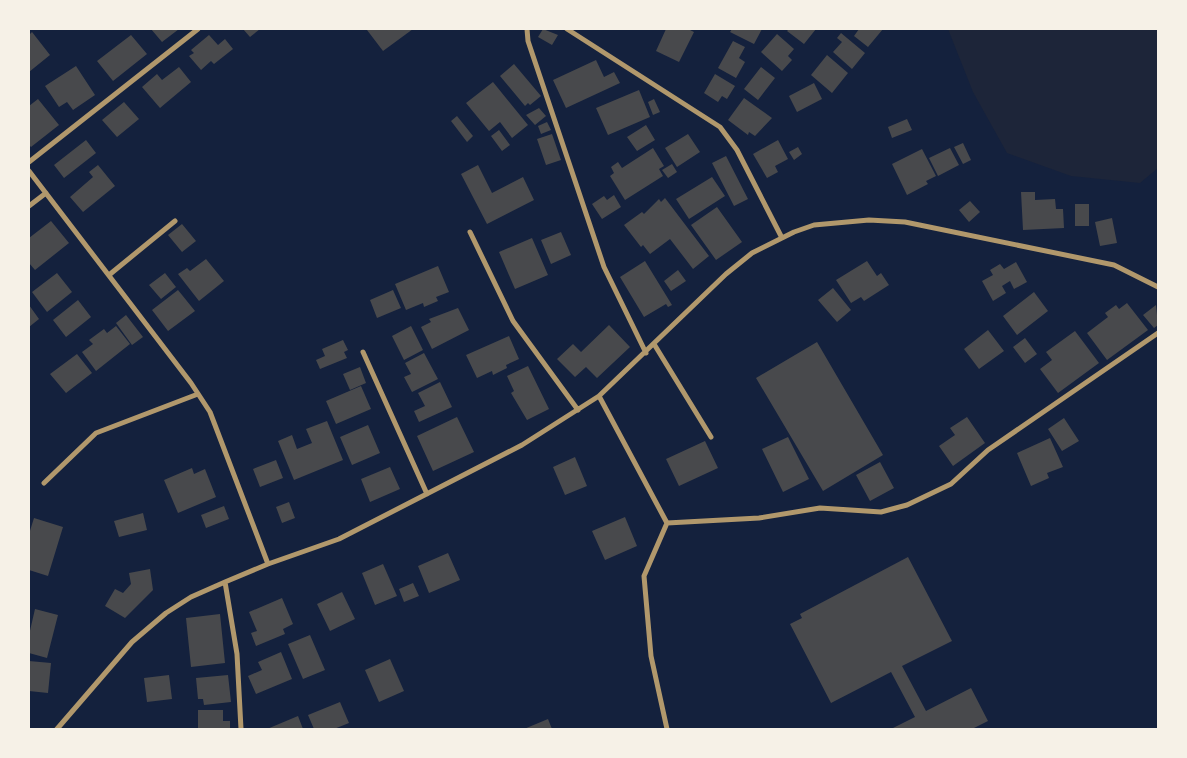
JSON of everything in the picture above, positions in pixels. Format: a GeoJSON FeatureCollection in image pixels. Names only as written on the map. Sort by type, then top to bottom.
{"type":"FeatureCollection","features":[{"type":"Feature","properties":{"kind":"street"},"geometry":{"type":"LineString","coordinates":[[29,162],[198,29]]}},
{"type":"Feature","properties":{"kind":"street"},"geometry":{"type":"LineString","coordinates":[[528,29],[528,42],[604,267],[646,353]]}},
{"type":"Feature","properties":{"kind":"street"},"geometry":{"type":"LineString","coordinates":[[567,29],[720,127],[736,150],[782,238]]}},
{"type":"Feature","properties":{"kind":"street"},"geometry":{"type":"LineString","coordinates":[[29,171],[109,275],[210,412],[268,564]]}},
{"type":"Feature","properties":{"kind":"street"},"geometry":{"type":"LineString","coordinates":[[29,206],[46,193]]}},
{"type":"Feature","properties":{"kind":"street"},"geometry":{"type":"LineString","coordinates":[[57,729],[132,642],[166,614],[191,597],[268,564],[339,539],[522,445],[598,396],[646,353],[726,274],[752,253],[814,225],[869,220],[905,222],[1114,265],[1158,287]]}},
{"type":"Feature","properties":{"kind":"street"},"geometry":{"type":"LineString","coordinates":[[109,275],[175,221]]}},
{"type":"Feature","properties":{"kind":"street"},"geometry":{"type":"LineString","coordinates":[[470,232],[513,321],[578,410]]}},
{"type":"Feature","properties":{"kind":"street"},"geometry":{"type":"LineString","coordinates":[[668,523],[759,518],[820,508],[881,512],[907,505],[951,484],[988,450],[1158,333]]}},
{"type":"Feature","properties":{"kind":"street"},"geometry":{"type":"LineString","coordinates":[[654,344],[711,437]]}},
{"type":"Feature","properties":{"kind":"street"},"geometry":{"type":"LineString","coordinates":[[363,352],[427,494]]}},
{"type":"Feature","properties":{"kind":"street"},"geometry":{"type":"LineString","coordinates":[[44,483],[96,433],[198,394]]}},
{"type":"Feature","properties":{"kind":"street"},"geometry":{"type":"LineString","coordinates":[[598,396],[668,523]]}},
{"type":"Feature","properties":{"kind":"street"},"geometry":{"type":"LineString","coordinates":[[667,729],[651,656],[644,576],[668,523]]}},
{"type":"Feature","properties":{"kind":"street"},"geometry":{"type":"LineString","coordinates":[[224,582],[237,654],[241,729]]}},
{"type":"Feature","properties":{"kind":"shaded area"},"geometry":{"type":"Polygon","coordinates":[[[948,29],[1158,29],[1158,168],[1140,183],[1071,176],[1007,153],[973,92],[948,29]]]}},
{"type":"Feature","properties":{"kind":"building"},"geometry":{"type":"Polygon","coordinates":[[[151,29],[179,29],[162,42],[151,29]]]}},
{"type":"Feature","properties":{"kind":"building"},"geometry":{"type":"Polygon","coordinates":[[[243,29],[260,29],[250,37],[243,29]]]}},
{"type":"Feature","properties":{"kind":"building"},"geometry":{"type":"Polygon","coordinates":[[[413,29],[383,51],[367,30],[413,29]]]}},
{"type":"Feature","properties":{"kind":"building"},"geometry":{"type":"Polygon","coordinates":[[[543,29],[558,35],[552,45],[538,37],[543,29]]]}},
{"type":"Feature","properties":{"kind":"building"},"geometry":{"type":"Polygon","coordinates":[[[666,29],[688,29],[694,32],[679,62],[656,51],[666,29]]]}},
{"type":"Feature","properties":{"kind":"building"},"geometry":{"type":"Polygon","coordinates":[[[732,29],[762,29],[754,44],[730,32],[732,29]]]}},
{"type":"Feature","properties":{"kind":"building"},"geometry":{"type":"Polygon","coordinates":[[[789,29],[816,29],[804,44],[787,31],[789,29]]]}},
{"type":"Feature","properties":{"kind":"building"},"geometry":{"type":"Polygon","coordinates":[[[859,29],[883,29],[868,47],[854,36],[859,29]]]}},
{"type":"Feature","properties":{"kind":"building"},"geometry":{"type":"Polygon","coordinates":[[[32,32],[50,55],[29,72],[29,35],[32,32]]]}},
{"type":"Feature","properties":{"kind":"building"},"geometry":{"type":"Polygon","coordinates":[[[841,33],[865,53],[852,69],[833,52],[842,42],[837,38],[841,33]]]}},
{"type":"Feature","properties":{"kind":"building"},"geometry":{"type":"Polygon","coordinates":[[[777,34],[794,49],[788,56],[792,60],[782,71],[761,52],[777,34]]]}},
{"type":"Feature","properties":{"kind":"building"},"geometry":{"type":"Polygon","coordinates":[[[131,35],[147,54],[113,81],[97,61],[131,35]]]}},
{"type":"Feature","properties":{"kind":"building"},"geometry":{"type":"Polygon","coordinates":[[[209,35],[218,45],[225,39],[233,49],[214,64],[211,61],[201,70],[189,56],[194,53],[191,50],[209,35]]]}},
{"type":"Feature","properties":{"kind":"building"},"geometry":{"type":"Polygon","coordinates":[[[733,41],[745,47],[739,58],[745,62],[736,78],[718,68],[733,41]]]}},
{"type":"Feature","properties":{"kind":"building"},"geometry":{"type":"Polygon","coordinates":[[[827,55],[848,73],[832,93],[811,75],[827,55]]]}},
{"type":"Feature","properties":{"kind":"building"},"geometry":{"type":"Polygon","coordinates":[[[596,60],[604,77],[614,72],[620,83],[566,108],[553,80],[596,60]]]}},
{"type":"Feature","properties":{"kind":"building"},"geometry":{"type":"Polygon","coordinates":[[[514,64],[541,96],[530,105],[528,103],[525,106],[500,76],[514,64]]]}},
{"type":"Feature","properties":{"kind":"building"},"geometry":{"type":"Polygon","coordinates":[[[76,66],[95,95],[73,110],[67,102],[59,107],[45,86],[76,66]]]}},
{"type":"Feature","properties":{"kind":"building"},"geometry":{"type":"Polygon","coordinates":[[[179,67],[191,82],[160,108],[142,87],[157,74],[162,80],[179,67]]]}},
{"type":"Feature","properties":{"kind":"building"},"geometry":{"type":"Polygon","coordinates":[[[761,67],[775,78],[758,100],[744,89],[761,67]]]}},
{"type":"Feature","properties":{"kind":"building"},"geometry":{"type":"Polygon","coordinates":[[[715,74],[735,86],[727,99],[722,96],[718,102],[704,93],[715,74]]]}},
{"type":"Feature","properties":{"kind":"building"},"geometry":{"type":"Polygon","coordinates":[[[493,82],[528,125],[512,138],[500,122],[489,131],[466,103],[493,82]]]}},
{"type":"Feature","properties":{"kind":"building"},"geometry":{"type":"Polygon","coordinates":[[[814,83],[822,99],[797,112],[789,96],[814,83]]]}},
{"type":"Feature","properties":{"kind":"building"},"geometry":{"type":"Polygon","coordinates":[[[639,90],[650,117],[608,135],[596,108],[639,90]]]}},
{"type":"Feature","properties":{"kind":"building"},"geometry":{"type":"Polygon","coordinates":[[[744,98],[772,118],[755,136],[749,132],[748,135],[728,120],[744,98]]]}},
{"type":"Feature","properties":{"kind":"building"},"geometry":{"type":"Polygon","coordinates":[[[38,99],[59,125],[31,147],[29,145],[29,106],[38,99]]]}},
{"type":"Feature","properties":{"kind":"building"},"geometry":{"type":"Polygon","coordinates":[[[654,99],[660,112],[653,115],[648,102],[654,99]]]}},
{"type":"Feature","properties":{"kind":"building"},"geometry":{"type":"Polygon","coordinates":[[[124,102],[139,119],[117,137],[102,120],[124,102]]]}},
{"type":"Feature","properties":{"kind":"building"},"geometry":{"type":"Polygon","coordinates":[[[539,108],[546,116],[535,125],[526,115],[539,108]]]}},
{"type":"Feature","properties":{"kind":"building"},"geometry":{"type":"Polygon","coordinates":[[[457,116],[473,136],[467,142],[451,121],[457,116]]]}},
{"type":"Feature","properties":{"kind":"building"},"geometry":{"type":"Polygon","coordinates":[[[907,119],[912,130],[892,138],[888,127],[907,119]]]}},
{"type":"Feature","properties":{"kind":"building"},"geometry":{"type":"Polygon","coordinates":[[[547,122],[551,130],[541,134],[538,126],[547,122]]]}},
{"type":"Feature","properties":{"kind":"building"},"geometry":{"type":"Polygon","coordinates":[[[646,125],[655,140],[637,151],[627,137],[646,125]]]}},
{"type":"Feature","properties":{"kind":"building"},"geometry":{"type":"Polygon","coordinates":[[[499,130],[510,145],[502,151],[491,136],[499,130]]]}},
{"type":"Feature","properties":{"kind":"building"},"geometry":{"type":"Polygon","coordinates":[[[552,134],[561,160],[546,165],[537,139],[552,134]]]}},
{"type":"Feature","properties":{"kind":"building"},"geometry":{"type":"Polygon","coordinates":[[[688,134],[700,152],[677,167],[665,148],[688,134]]]}},
{"type":"Feature","properties":{"kind":"building"},"geometry":{"type":"Polygon","coordinates":[[[86,140],[96,153],[64,178],[54,165],[86,140]]]}},
{"type":"Feature","properties":{"kind":"building"},"geometry":{"type":"Polygon","coordinates":[[[778,140],[788,159],[775,166],[778,172],[767,178],[753,154],[778,140]]]}},
{"type":"Feature","properties":{"kind":"building"},"geometry":{"type":"Polygon","coordinates":[[[963,143],[971,160],[963,164],[954,147],[963,143]]]}},
{"type":"Feature","properties":{"kind":"building"},"geometry":{"type":"Polygon","coordinates":[[[798,147],[802,154],[794,160],[789,152],[798,147]]]}},
{"type":"Feature","properties":{"kind":"building"},"geometry":{"type":"Polygon","coordinates":[[[653,148],[664,166],[659,169],[663,176],[625,200],[610,176],[614,173],[611,167],[618,162],[622,168],[653,148]]]}},
{"type":"Feature","properties":{"kind":"building"},"geometry":{"type":"Polygon","coordinates":[[[950,148],[959,165],[938,176],[929,158],[950,148]]]}},
{"type":"Feature","properties":{"kind":"building"},"geometry":{"type":"Polygon","coordinates":[[[922,149],[936,176],[926,181],[928,184],[907,195],[892,164],[922,149]]]}},
{"type":"Feature","properties":{"kind":"building"},"geometry":{"type":"Polygon","coordinates":[[[726,156],[748,199],[734,206],[712,163],[726,156]]]}},
{"type":"Feature","properties":{"kind":"building"},"geometry":{"type":"Polygon","coordinates":[[[672,164],[677,172],[668,178],[662,170],[672,164]]]}},
{"type":"Feature","properties":{"kind":"building"},"geometry":{"type":"Polygon","coordinates":[[[98,165],[115,186],[83,212],[70,197],[93,177],[89,172],[98,165]]]}},
{"type":"Feature","properties":{"kind":"building"},"geometry":{"type":"Polygon","coordinates":[[[478,165],[492,193],[523,177],[534,200],[487,224],[461,174],[478,165]]]}},
{"type":"Feature","properties":{"kind":"building"},"geometry":{"type":"Polygon","coordinates":[[[712,177],[725,196],[689,219],[676,199],[712,177]]]}},
{"type":"Feature","properties":{"kind":"building"},"geometry":{"type":"Polygon","coordinates":[[[1021,192],[1035,192],[1035,200],[1055,199],[1056,209],[1063,209],[1064,228],[1023,230],[1021,192]]]}},
{"type":"Feature","properties":{"kind":"building"},"geometry":{"type":"Polygon","coordinates":[[[614,195],[621,207],[602,219],[592,204],[604,196],[607,200],[614,195]]]}},
{"type":"Feature","properties":{"kind":"building"},"geometry":{"type":"Polygon","coordinates":[[[665,198],[709,256],[693,269],[670,239],[650,254],[643,245],[641,247],[624,225],[642,212],[644,214],[659,199],[661,202],[665,198]]]}},
{"type":"Feature","properties":{"kind":"building"},"geometry":{"type":"Polygon","coordinates":[[[970,201],[980,212],[969,222],[959,210],[970,201]]]}},
{"type":"Feature","properties":{"kind":"building"},"geometry":{"type":"Polygon","coordinates":[[[1075,204],[1089,204],[1089,226],[1075,226],[1075,204]]]}},
{"type":"Feature","properties":{"kind":"building"},"geometry":{"type":"Polygon","coordinates":[[[717,207],[742,242],[716,260],[691,225],[717,207]]]}},
{"type":"Feature","properties":{"kind":"building"},"geometry":{"type":"Polygon","coordinates":[[[1112,218],[1117,243],[1100,246],[1095,222],[1112,218]]]}},
{"type":"Feature","properties":{"kind":"building"},"geometry":{"type":"Polygon","coordinates":[[[51,221],[69,243],[35,270],[29,263],[29,238],[51,221]]]}},
{"type":"Feature","properties":{"kind":"building"},"geometry":{"type":"Polygon","coordinates":[[[182,224],[196,241],[182,252],[168,235],[182,224]]]}},
{"type":"Feature","properties":{"kind":"building"},"geometry":{"type":"Polygon","coordinates":[[[561,232],[571,255],[551,264],[541,240],[561,232]]]}},
{"type":"Feature","properties":{"kind":"building"},"geometry":{"type":"Polygon","coordinates":[[[532,238],[548,275],[515,289],[499,252],[532,238]]]}},
{"type":"Feature","properties":{"kind":"building"},"geometry":{"type":"Polygon","coordinates":[[[206,259],[224,281],[199,301],[178,274],[187,268],[190,271],[206,259]]]}},
{"type":"Feature","properties":{"kind":"building"},"geometry":{"type":"Polygon","coordinates":[[[645,261],[672,305],[668,307],[666,304],[644,317],[620,277],[645,261]]]}},
{"type":"Feature","properties":{"kind":"building"},"geometry":{"type":"Polygon","coordinates":[[[867,261],[877,276],[881,273],[889,285],[864,301],[861,297],[851,303],[836,280],[867,261]]]}},
{"type":"Feature","properties":{"kind":"building"},"geometry":{"type":"Polygon","coordinates":[[[1016,262],[1027,282],[1014,289],[1010,281],[1002,286],[1006,293],[993,301],[982,281],[993,275],[990,270],[1000,264],[1004,269],[1016,262]]]}},
{"type":"Feature","properties":{"kind":"building"},"geometry":{"type":"Polygon","coordinates":[[[438,266],[449,292],[436,297],[438,301],[424,307],[423,303],[406,310],[395,284],[438,266]]]}},
{"type":"Feature","properties":{"kind":"building"},"geometry":{"type":"Polygon","coordinates":[[[678,270],[686,281],[671,291],[664,281],[678,270]]]}},
{"type":"Feature","properties":{"kind":"building"},"geometry":{"type":"Polygon","coordinates":[[[57,273],[72,292],[47,312],[32,292],[57,273]]]}},
{"type":"Feature","properties":{"kind":"building"},"geometry":{"type":"Polygon","coordinates":[[[165,273],[176,287],[161,299],[149,285],[165,273]]]}},
{"type":"Feature","properties":{"kind":"building"},"geometry":{"type":"Polygon","coordinates":[[[833,288],[851,310],[837,322],[818,300],[833,288]]]}},
{"type":"Feature","properties":{"kind":"building"},"geometry":{"type":"Polygon","coordinates":[[[178,290],[195,311],[168,331],[152,310],[178,290]]]}},
{"type":"Feature","properties":{"kind":"building"},"geometry":{"type":"Polygon","coordinates":[[[393,290],[401,308],[377,318],[370,300],[393,290]]]}},
{"type":"Feature","properties":{"kind":"building"},"geometry":{"type":"Polygon","coordinates":[[[1034,292],[1048,311],[1017,335],[1003,316],[1034,292]]]}},
{"type":"Feature","properties":{"kind":"building"},"geometry":{"type":"Polygon","coordinates":[[[78,300],[91,317],[66,337],[53,320],[78,300]]]}},
{"type":"Feature","properties":{"kind":"building"},"geometry":{"type":"Polygon","coordinates":[[[1127,303],[1148,330],[1107,360],[1087,333],[1108,317],[1105,313],[1116,305],[1119,309],[1127,303]]]}},
{"type":"Feature","properties":{"kind":"building"},"geometry":{"type":"Polygon","coordinates":[[[29,305],[39,319],[29,327],[29,305]]]}},
{"type":"Feature","properties":{"kind":"building"},"geometry":{"type":"Polygon","coordinates":[[[1156,305],[1158,325],[1154,328],[1143,315],[1156,305]]]}},
{"type":"Feature","properties":{"kind":"building"},"geometry":{"type":"Polygon","coordinates":[[[458,308],[469,330],[432,349],[421,327],[431,322],[429,319],[458,308]]]}},
{"type":"Feature","properties":{"kind":"building"},"geometry":{"type":"Polygon","coordinates":[[[126,315],[143,337],[132,345],[116,323],[126,315]]]}},
{"type":"Feature","properties":{"kind":"building"},"geometry":{"type":"Polygon","coordinates":[[[609,325],[630,347],[597,378],[586,367],[575,377],[557,359],[573,344],[581,352],[609,325]]]}},
{"type":"Feature","properties":{"kind":"building"},"geometry":{"type":"Polygon","coordinates":[[[116,326],[130,344],[96,371],[82,352],[93,344],[89,340],[104,329],[107,333],[116,326]]]}},
{"type":"Feature","properties":{"kind":"building"},"geometry":{"type":"Polygon","coordinates":[[[411,326],[423,350],[404,360],[392,336],[411,326]]]}},
{"type":"Feature","properties":{"kind":"building"},"geometry":{"type":"Polygon","coordinates":[[[988,330],[1004,351],[979,369],[964,349],[988,330]]]}},
{"type":"Feature","properties":{"kind":"building"},"geometry":{"type":"Polygon","coordinates":[[[1075,331],[1099,363],[1058,393],[1040,369],[1052,360],[1046,352],[1075,331]]]}},
{"type":"Feature","properties":{"kind":"building"},"geometry":{"type":"Polygon","coordinates":[[[509,336],[519,359],[506,365],[507,368],[493,375],[492,371],[477,378],[466,355],[509,336]]]}},
{"type":"Feature","properties":{"kind":"building"},"geometry":{"type":"Polygon","coordinates":[[[1025,338],[1037,354],[1025,363],[1013,347],[1025,338]]]}},
{"type":"Feature","properties":{"kind":"building"},"geometry":{"type":"Polygon","coordinates":[[[343,340],[348,350],[344,352],[347,358],[320,369],[316,360],[325,356],[322,349],[343,340]]]}},
{"type":"Feature","properties":{"kind":"building"},"geometry":{"type":"Polygon","coordinates":[[[817,342],[883,455],[823,491],[756,378],[817,342]]]}},
{"type":"Feature","properties":{"kind":"building"},"geometry":{"type":"Polygon","coordinates":[[[424,353],[438,379],[412,392],[404,377],[411,374],[405,363],[424,353]]]}},
{"type":"Feature","properties":{"kind":"building"},"geometry":{"type":"Polygon","coordinates":[[[77,354],[92,373],[66,393],[50,374],[77,354]]]}},
{"type":"Feature","properties":{"kind":"building"},"geometry":{"type":"Polygon","coordinates":[[[528,366],[549,409],[527,420],[511,393],[514,391],[507,376],[528,366]]]}},
{"type":"Feature","properties":{"kind":"building"},"geometry":{"type":"Polygon","coordinates":[[[360,367],[366,383],[350,390],[343,374],[360,367]]]}},
{"type":"Feature","properties":{"kind":"building"},"geometry":{"type":"Polygon","coordinates":[[[440,382],[452,407],[419,422],[414,411],[425,406],[418,393],[440,382]]]}},
{"type":"Feature","properties":{"kind":"building"},"geometry":{"type":"Polygon","coordinates":[[[361,386],[371,409],[336,424],[326,401],[361,386]]]}},
{"type":"Feature","properties":{"kind":"building"},"geometry":{"type":"Polygon","coordinates":[[[457,417],[474,452],[433,471],[417,436],[457,417]]]}},
{"type":"Feature","properties":{"kind":"building"},"geometry":{"type":"Polygon","coordinates":[[[967,417],[985,443],[953,466],[939,446],[955,435],[950,428],[967,417]]]}},
{"type":"Feature","properties":{"kind":"building"},"geometry":{"type":"Polygon","coordinates":[[[1064,418],[1079,441],[1062,451],[1048,429],[1064,418]]]}},
{"type":"Feature","properties":{"kind":"building"},"geometry":{"type":"Polygon","coordinates":[[[327,421],[343,460],[294,480],[278,441],[292,435],[297,449],[312,443],[306,429],[327,421]]]}},
{"type":"Feature","properties":{"kind":"building"},"geometry":{"type":"Polygon","coordinates":[[[368,425],[380,453],[352,465],[340,437],[368,425]]]}},
{"type":"Feature","properties":{"kind":"building"},"geometry":{"type":"Polygon","coordinates":[[[788,437],[809,479],[783,492],[762,449],[788,437]]]}},
{"type":"Feature","properties":{"kind":"building"},"geometry":{"type":"Polygon","coordinates":[[[1050,438],[1063,467],[1047,473],[1049,478],[1031,486],[1017,453],[1050,438]]]}},
{"type":"Feature","properties":{"kind":"building"},"geometry":{"type":"Polygon","coordinates":[[[705,441],[718,468],[679,486],[666,459],[705,441]]]}},
{"type":"Feature","properties":{"kind":"building"},"geometry":{"type":"Polygon","coordinates":[[[575,457],[587,486],[565,495],[553,467],[575,457]]]}},
{"type":"Feature","properties":{"kind":"building"},"geometry":{"type":"Polygon","coordinates":[[[276,460],[283,478],[260,487],[253,469],[276,460]]]}},
{"type":"Feature","properties":{"kind":"building"},"geometry":{"type":"Polygon","coordinates":[[[880,462],[894,488],[870,501],[856,475],[880,462]]]}},
{"type":"Feature","properties":{"kind":"building"},"geometry":{"type":"Polygon","coordinates":[[[390,467],[400,489],[370,502],[361,479],[390,467]]]}},
{"type":"Feature","properties":{"kind":"building"},"geometry":{"type":"Polygon","coordinates":[[[192,468],[194,474],[205,469],[216,497],[178,513],[164,480],[192,468]]]}},
{"type":"Feature","properties":{"kind":"building"},"geometry":{"type":"Polygon","coordinates":[[[289,502],[295,518],[282,523],[276,507],[289,502]]]}},
{"type":"Feature","properties":{"kind":"building"},"geometry":{"type":"Polygon","coordinates":[[[224,506],[229,519],[206,528],[201,515],[224,506]]]}},
{"type":"Feature","properties":{"kind":"building"},"geometry":{"type":"Polygon","coordinates":[[[143,513],[147,530],[119,537],[114,521],[143,513]]]}},
{"type":"Feature","properties":{"kind":"building"},"geometry":{"type":"Polygon","coordinates":[[[625,517],[637,546],[605,560],[592,531],[625,517]]]}},
{"type":"Feature","properties":{"kind":"building"},"geometry":{"type":"Polygon","coordinates":[[[34,518],[63,527],[48,576],[29,570],[29,534],[34,518]]]}},
{"type":"Feature","properties":{"kind":"building"},"geometry":{"type":"Polygon","coordinates":[[[448,553],[460,580],[429,593],[418,566],[448,553]]]}},
{"type":"Feature","properties":{"kind":"building"},"geometry":{"type":"Polygon","coordinates":[[[908,557],[952,641],[902,666],[926,711],[971,688],[988,721],[972,729],[891,729],[915,717],[891,672],[831,703],[790,624],[802,618],[800,614],[908,557]]]}},
{"type":"Feature","properties":{"kind":"building"},"geometry":{"type":"Polygon","coordinates":[[[383,564],[397,596],[375,605],[362,573],[383,564]]]}},
{"type":"Feature","properties":{"kind":"building"},"geometry":{"type":"Polygon","coordinates":[[[150,569],[153,590],[125,618],[105,606],[115,589],[123,593],[131,584],[129,573],[150,569]]]}},
{"type":"Feature","properties":{"kind":"building"},"geometry":{"type":"Polygon","coordinates":[[[413,583],[419,596],[404,602],[399,589],[413,583]]]}},
{"type":"Feature","properties":{"kind":"building"},"geometry":{"type":"Polygon","coordinates":[[[342,592],[355,619],[330,631],[317,604],[342,592]]]}},
{"type":"Feature","properties":{"kind":"building"},"geometry":{"type":"Polygon","coordinates":[[[282,598],[293,624],[283,629],[285,634],[256,646],[251,633],[257,631],[249,612],[282,598]]]}},
{"type":"Feature","properties":{"kind":"building"},"geometry":{"type":"Polygon","coordinates":[[[35,609],[58,615],[47,658],[29,653],[29,635],[35,609]]]}},
{"type":"Feature","properties":{"kind":"building"},"geometry":{"type":"Polygon","coordinates":[[[220,614],[225,663],[191,667],[186,618],[220,614]]]}},
{"type":"Feature","properties":{"kind":"building"},"geometry":{"type":"Polygon","coordinates":[[[310,635],[325,670],[303,679],[288,644],[310,635]]]}},
{"type":"Feature","properties":{"kind":"building"},"geometry":{"type":"Polygon","coordinates":[[[281,652],[292,679],[256,694],[248,676],[262,670],[258,662],[281,652]]]}},
{"type":"Feature","properties":{"kind":"building"},"geometry":{"type":"Polygon","coordinates":[[[390,659],[404,691],[379,702],[365,670],[390,659]]]}},
{"type":"Feature","properties":{"kind":"building"},"geometry":{"type":"Polygon","coordinates":[[[29,661],[51,663],[48,693],[29,691],[29,661]]]}},
{"type":"Feature","properties":{"kind":"building"},"geometry":{"type":"Polygon","coordinates":[[[169,675],[172,699],[147,702],[144,678],[169,675]]]}},
{"type":"Feature","properties":{"kind":"building"},"geometry":{"type":"Polygon","coordinates":[[[228,675],[231,702],[204,705],[203,699],[198,699],[196,678],[228,675]]]}},
{"type":"Feature","properties":{"kind":"building"},"geometry":{"type":"Polygon","coordinates":[[[340,702],[349,723],[334,729],[314,729],[308,715],[340,702]]]}},
{"type":"Feature","properties":{"kind":"building"},"geometry":{"type":"Polygon","coordinates":[[[198,710],[223,710],[223,721],[230,721],[230,729],[198,729],[198,710]]]}},
{"type":"Feature","properties":{"kind":"building"},"geometry":{"type":"Polygon","coordinates":[[[298,716],[303,729],[267,729],[298,716]]]}},
{"type":"Feature","properties":{"kind":"building"},"geometry":{"type":"Polygon","coordinates":[[[548,719],[552,729],[524,729],[548,719]]]}}]}
